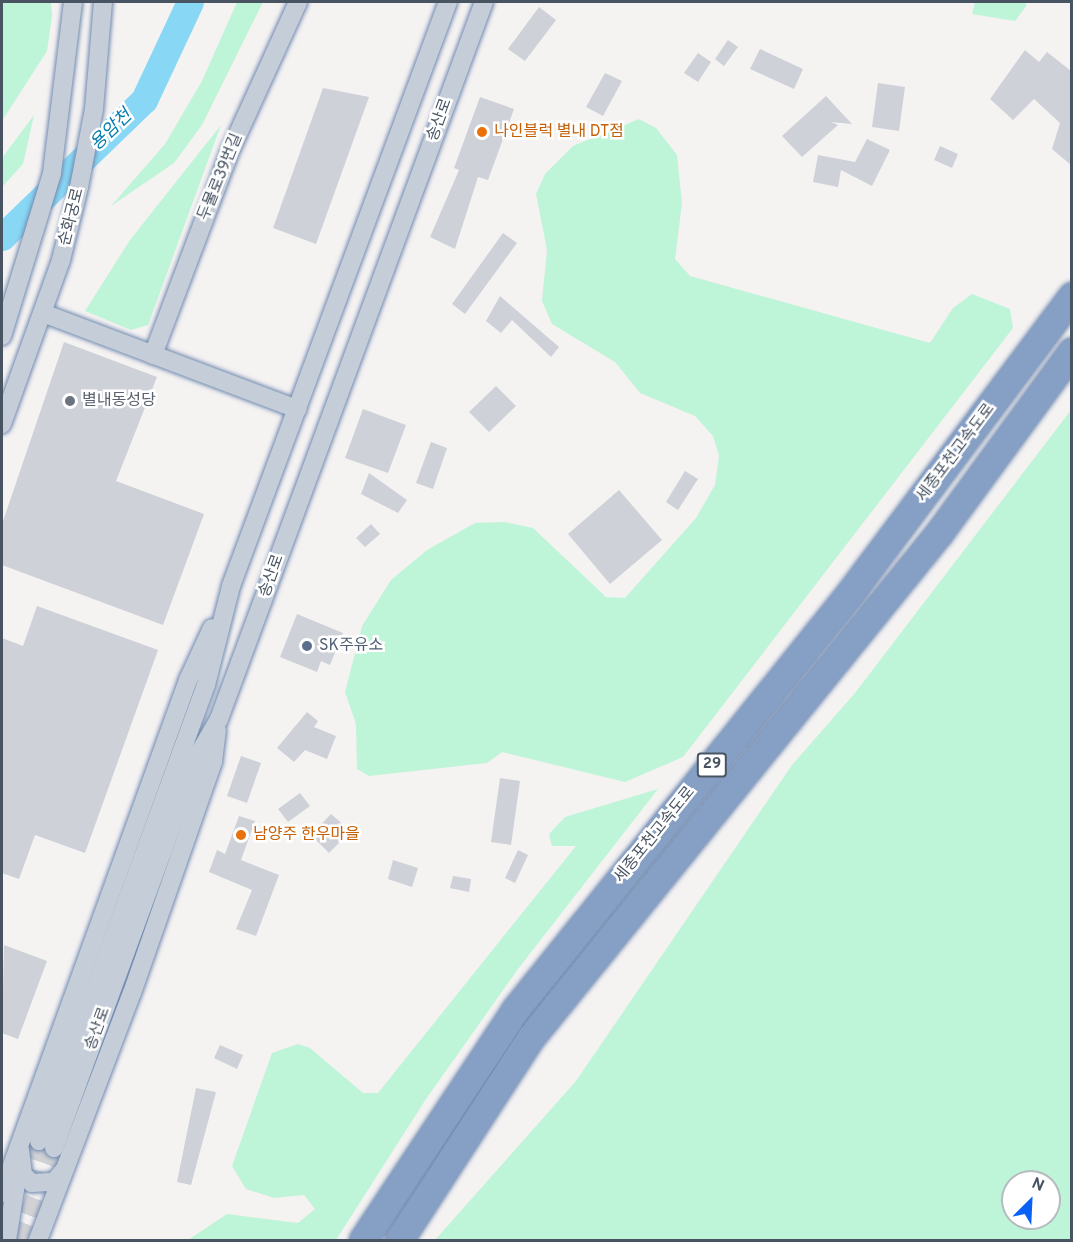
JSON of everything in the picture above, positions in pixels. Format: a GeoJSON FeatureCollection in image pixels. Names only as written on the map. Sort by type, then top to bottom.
{"type":"FeatureCollection","features":[{"type":"Feature","properties":{"kind":"highway","name":"세종포천고속도로"},"geometry":{"type":"LineString","coordinates":[[363,1240],[515,1010],[850,592],[1071,296]]}},
{"type":"Feature","properties":{"kind":"highway","name":"세종포천고속도로"},"geometry":{"type":"LineString","coordinates":[[399,1240],[531,1037],[939,533],[1071,351]]}},
{"type":"Feature","properties":{"kind":"street","name":"순화궁로"},"geometry":{"type":"LineString","coordinates":[[2,336],[52,173],[68,75],[73,2]]}},
{"type":"Feature","properties":{"kind":"street","name":"두물로39번길"},"geometry":{"type":"LineString","coordinates":[[153,356],[231,149],[298,2]]}},
{"type":"Feature","properties":{"kind":"street","name":"송산로"},"geometry":{"type":"LineString","coordinates":[[448,2],[231,586],[206,685],[46,1144],[198,755],[219,720],[484,2]]}},
{"type":"Feature","properties":{"kind":"street","name":"순화궁로"},"geometry":{"type":"LineString","coordinates":[[2,424],[44,310],[79,188],[103,7]]}},
{"type":"Feature","properties":{"kind":"street"},"geometry":{"type":"LineString","coordinates":[[44,310],[153,356],[297,409]]}},
{"type":"Feature","properties":{"kind":"street"},"geometry":{"type":"LineString","coordinates":[[2,1193],[20,1154],[183,691],[231,586]]}},
{"type":"Feature","properties":{"kind":"street"},"geometry":{"type":"LineString","coordinates":[[38,1240],[68,1166],[213,762],[219,720]]}},
{"type":"Feature","properties":{"kind":"street"},"geometry":{"type":"LineString","coordinates":[[20,1154],[23,1175],[43,1185],[54,1182],[68,1166]]}},
{"type":"Feature","properties":{"kind":"street"},"geometry":{"type":"LineString","coordinates":[[7,1240],[20,1154]]}},
{"type":"Feature","properties":{"kind":"green space"},"geometry":{"type":"Polygon","coordinates":[[[2,2],[51,2],[52,16],[47,51],[2,121],[2,2]]]}},
{"type":"Feature","properties":{"kind":"green space"},"geometry":{"type":"Polygon","coordinates":[[[237,2],[263,2],[202,125],[174,163],[111,206],[165,144],[202,81],[237,2]]]}},
{"type":"Feature","properties":{"kind":"green space"},"geometry":{"type":"Polygon","coordinates":[[[975,2],[1024,2],[1027,5],[1015,21],[972,14],[975,2]]]}},
{"type":"Feature","properties":{"kind":"green space"},"geometry":{"type":"Polygon","coordinates":[[[34,115],[23,164],[2,187],[2,158],[34,115]]]}},
{"type":"Feature","properties":{"kind":"green space"},"geometry":{"type":"Polygon","coordinates":[[[639,119],[656,128],[677,155],[682,203],[675,259],[690,276],[930,343],[953,308],[972,294],[1010,309],[1013,328],[683,757],[625,782],[502,752],[487,763],[369,776],[357,769],[356,724],[345,692],[362,626],[391,580],[427,550],[475,523],[504,522],[533,528],[606,597],[625,598],[696,518],[715,485],[719,456],[713,436],[695,416],[640,393],[615,362],[552,324],[542,301],[547,250],[536,194],[545,174],[573,146],[639,119]]]}},
{"type":"Feature","properties":{"kind":"green space"},"geometry":{"type":"Polygon","coordinates":[[[221,125],[148,325],[131,330],[85,311],[130,240],[221,125]]]}},
{"type":"Feature","properties":{"kind":"green space"},"geometry":{"type":"Polygon","coordinates":[[[1071,410],[1071,1240],[435,1240],[576,1081],[792,765],[855,693],[1071,410]]]}},
{"type":"Feature","properties":{"kind":"green space"},"geometry":{"type":"Polygon","coordinates":[[[658,789],[518,969],[426,1099],[336,1240],[188,1240],[227,1214],[298,1223],[315,1209],[304,1195],[274,1198],[246,1189],[232,1166],[272,1053],[298,1044],[310,1048],[363,1093],[378,1093],[576,846],[552,846],[549,834],[565,817],[658,789]]]}},
{"type":"Feature","properties":{"kind":"building"},"geometry":{"type":"Polygon","coordinates":[[[539,7],[556,20],[525,61],[508,49],[539,7]]]}},
{"type":"Feature","properties":{"kind":"building"},"geometry":{"type":"Polygon","coordinates":[[[728,40],[738,47],[724,66],[715,59],[728,40]]]}},
{"type":"Feature","properties":{"kind":"building"},"geometry":{"type":"Polygon","coordinates":[[[760,49],[803,69],[794,89],[750,69],[760,49]]]}},
{"type":"Feature","properties":{"kind":"building"},"geometry":{"type":"Polygon","coordinates":[[[1025,50],[1039,62],[1047,52],[1071,71],[1071,165],[1052,149],[1060,123],[1034,99],[1013,120],[990,99],[1025,50]]]}},
{"type":"Feature","properties":{"kind":"building"},"geometry":{"type":"Polygon","coordinates":[[[698,53],[711,62],[698,82],[684,73],[698,53]]]}},
{"type":"Feature","properties":{"kind":"building"},"geometry":{"type":"Polygon","coordinates":[[[605,73],[622,81],[603,116],[586,107],[605,73]]]}},
{"type":"Feature","properties":{"kind":"building"},"geometry":{"type":"Polygon","coordinates":[[[878,83],[905,87],[899,131],[872,127],[878,83]]]}},
{"type":"Feature","properties":{"kind":"building"},"geometry":{"type":"Polygon","coordinates":[[[323,88],[369,97],[316,244],[273,228],[323,88]]]}},
{"type":"Feature","properties":{"kind":"building"},"geometry":{"type":"Polygon","coordinates":[[[826,96],[852,124],[831,122],[838,125],[802,157],[782,136],[826,96]]]}},
{"type":"Feature","properties":{"kind":"building"},"geometry":{"type":"Polygon","coordinates":[[[480,97],[514,109],[488,180],[478,177],[455,249],[430,237],[459,170],[454,168],[480,97]]]}},
{"type":"Feature","properties":{"kind":"building"},"geometry":{"type":"Polygon","coordinates":[[[867,139],[890,150],[872,186],[841,170],[838,187],[813,182],[818,155],[855,162],[867,139]]]}},
{"type":"Feature","properties":{"kind":"building"},"geometry":{"type":"Polygon","coordinates":[[[940,146],[958,154],[952,168],[934,160],[940,146]]]}},
{"type":"Feature","properties":{"kind":"building"},"geometry":{"type":"Polygon","coordinates":[[[503,233],[517,243],[465,314],[452,304],[503,233]]]}},
{"type":"Feature","properties":{"kind":"building"},"geometry":{"type":"Polygon","coordinates":[[[500,296],[559,347],[551,357],[512,320],[501,333],[486,321],[500,296]]]}},
{"type":"Feature","properties":{"kind":"building"},"geometry":{"type":"Polygon","coordinates":[[[64,342],[157,377],[116,481],[204,514],[163,625],[2,565],[2,524],[64,342]]]}},
{"type":"Feature","properties":{"kind":"building"},"geometry":{"type":"Polygon","coordinates":[[[496,386],[516,406],[489,432],[469,412],[496,386]]]}},
{"type":"Feature","properties":{"kind":"building"},"geometry":{"type":"Polygon","coordinates":[[[363,409],[406,425],[388,473],[345,458],[363,409]]]}},
{"type":"Feature","properties":{"kind":"building"},"geometry":{"type":"Polygon","coordinates":[[[431,442],[447,448],[433,489],[416,483],[431,442]]]}},
{"type":"Feature","properties":{"kind":"building"},"geometry":{"type":"Polygon","coordinates":[[[685,471],[698,479],[678,510],[666,502],[685,471]]]}},
{"type":"Feature","properties":{"kind":"building"},"geometry":{"type":"Polygon","coordinates":[[[369,473],[407,500],[398,513],[361,494],[369,473]]]}},
{"type":"Feature","properties":{"kind":"building"},"geometry":{"type":"Polygon","coordinates":[[[619,490],[662,540],[610,584],[568,534],[619,490]]]}},
{"type":"Feature","properties":{"kind":"building"},"geometry":{"type":"Polygon","coordinates":[[[371,524],[380,534],[365,547],[356,538],[371,524]]]}},
{"type":"Feature","properties":{"kind":"building"},"geometry":{"type":"Polygon","coordinates":[[[37,606],[158,650],[85,853],[35,835],[19,879],[2,873],[2,638],[23,646],[37,606]]]}},
{"type":"Feature","properties":{"kind":"building"},"geometry":{"type":"Polygon","coordinates":[[[297,614],[343,633],[330,665],[321,661],[317,672],[280,657],[297,614]]]}},
{"type":"Feature","properties":{"kind":"building"},"geometry":{"type":"Polygon","coordinates":[[[307,712],[318,721],[314,727],[336,736],[327,759],[305,750],[294,762],[277,748],[307,712]]]}},
{"type":"Feature","properties":{"kind":"building"},"geometry":{"type":"Polygon","coordinates":[[[241,756],[261,763],[247,803],[227,796],[241,756]]]}},
{"type":"Feature","properties":{"kind":"building"},"geometry":{"type":"Polygon","coordinates":[[[500,778],[520,781],[511,845],[491,842],[500,778]]]}},
{"type":"Feature","properties":{"kind":"building"},"geometry":{"type":"Polygon","coordinates":[[[300,793],[310,806],[288,822],[278,809],[300,793]]]}},
{"type":"Feature","properties":{"kind":"building"},"geometry":{"type":"Polygon","coordinates":[[[331,814],[346,827],[341,832],[346,836],[329,853],[311,835],[331,814]]]}},
{"type":"Feature","properties":{"kind":"building"},"geometry":{"type":"Polygon","coordinates":[[[239,816],[255,821],[241,860],[279,875],[256,936],[236,929],[252,890],[209,872],[217,850],[225,854],[239,816]]]}},
{"type":"Feature","properties":{"kind":"building"},"geometry":{"type":"Polygon","coordinates":[[[518,850],[528,855],[515,883],[505,878],[518,850]]]}},
{"type":"Feature","properties":{"kind":"building"},"geometry":{"type":"Polygon","coordinates":[[[393,860],[418,868],[412,887],[388,879],[393,860]]]}},
{"type":"Feature","properties":{"kind":"building"},"geometry":{"type":"Polygon","coordinates":[[[453,876],[471,879],[469,892],[450,888],[453,876]]]}},
{"type":"Feature","properties":{"kind":"building"},"geometry":{"type":"Polygon","coordinates":[[[4,945],[47,961],[18,1039],[2,1033],[4,945]]]}},
{"type":"Feature","properties":{"kind":"building"},"geometry":{"type":"Polygon","coordinates":[[[220,1045],[243,1055],[237,1069],[214,1058],[220,1045]]]}},
{"type":"Feature","properties":{"kind":"building"},"geometry":{"type":"Polygon","coordinates":[[[196,1088],[216,1092],[191,1185],[177,1182],[196,1088]]]}},
{"type":"Feature","properties":{"kind":"waterway","name":"용암천"},"geometry":{"type":"LineString","coordinates":[[2,237],[144,100],[190,2]]}},
{"type":"Feature","properties":{"kind":"tunnel"},"geometry":{"type":"LineString","coordinates":[[22,1184],[39,1141]]}},
{"type":"Feature","properties":{"kind":"tunnel"},"geometry":{"type":"LineString","coordinates":[[18,1240],[54,1148]]}},
{"type":"Feature","properties":{"kind":"place","name":"나인블럭 별내 DT점"},"geometry":{"type":"Point","coordinates":[482,132]}},
{"type":"Feature","properties":{"kind":"place","name":"별내동성당"},"geometry":{"type":"Point","coordinates":[70,401]}},
{"type":"Feature","properties":{"kind":"place","name":"SK주유소"},"geometry":{"type":"Point","coordinates":[307,646]}},
{"type":"Feature","properties":{"kind":"place","name":"남양주 한우마을"},"geometry":{"type":"Point","coordinates":[241,835]}}]}
